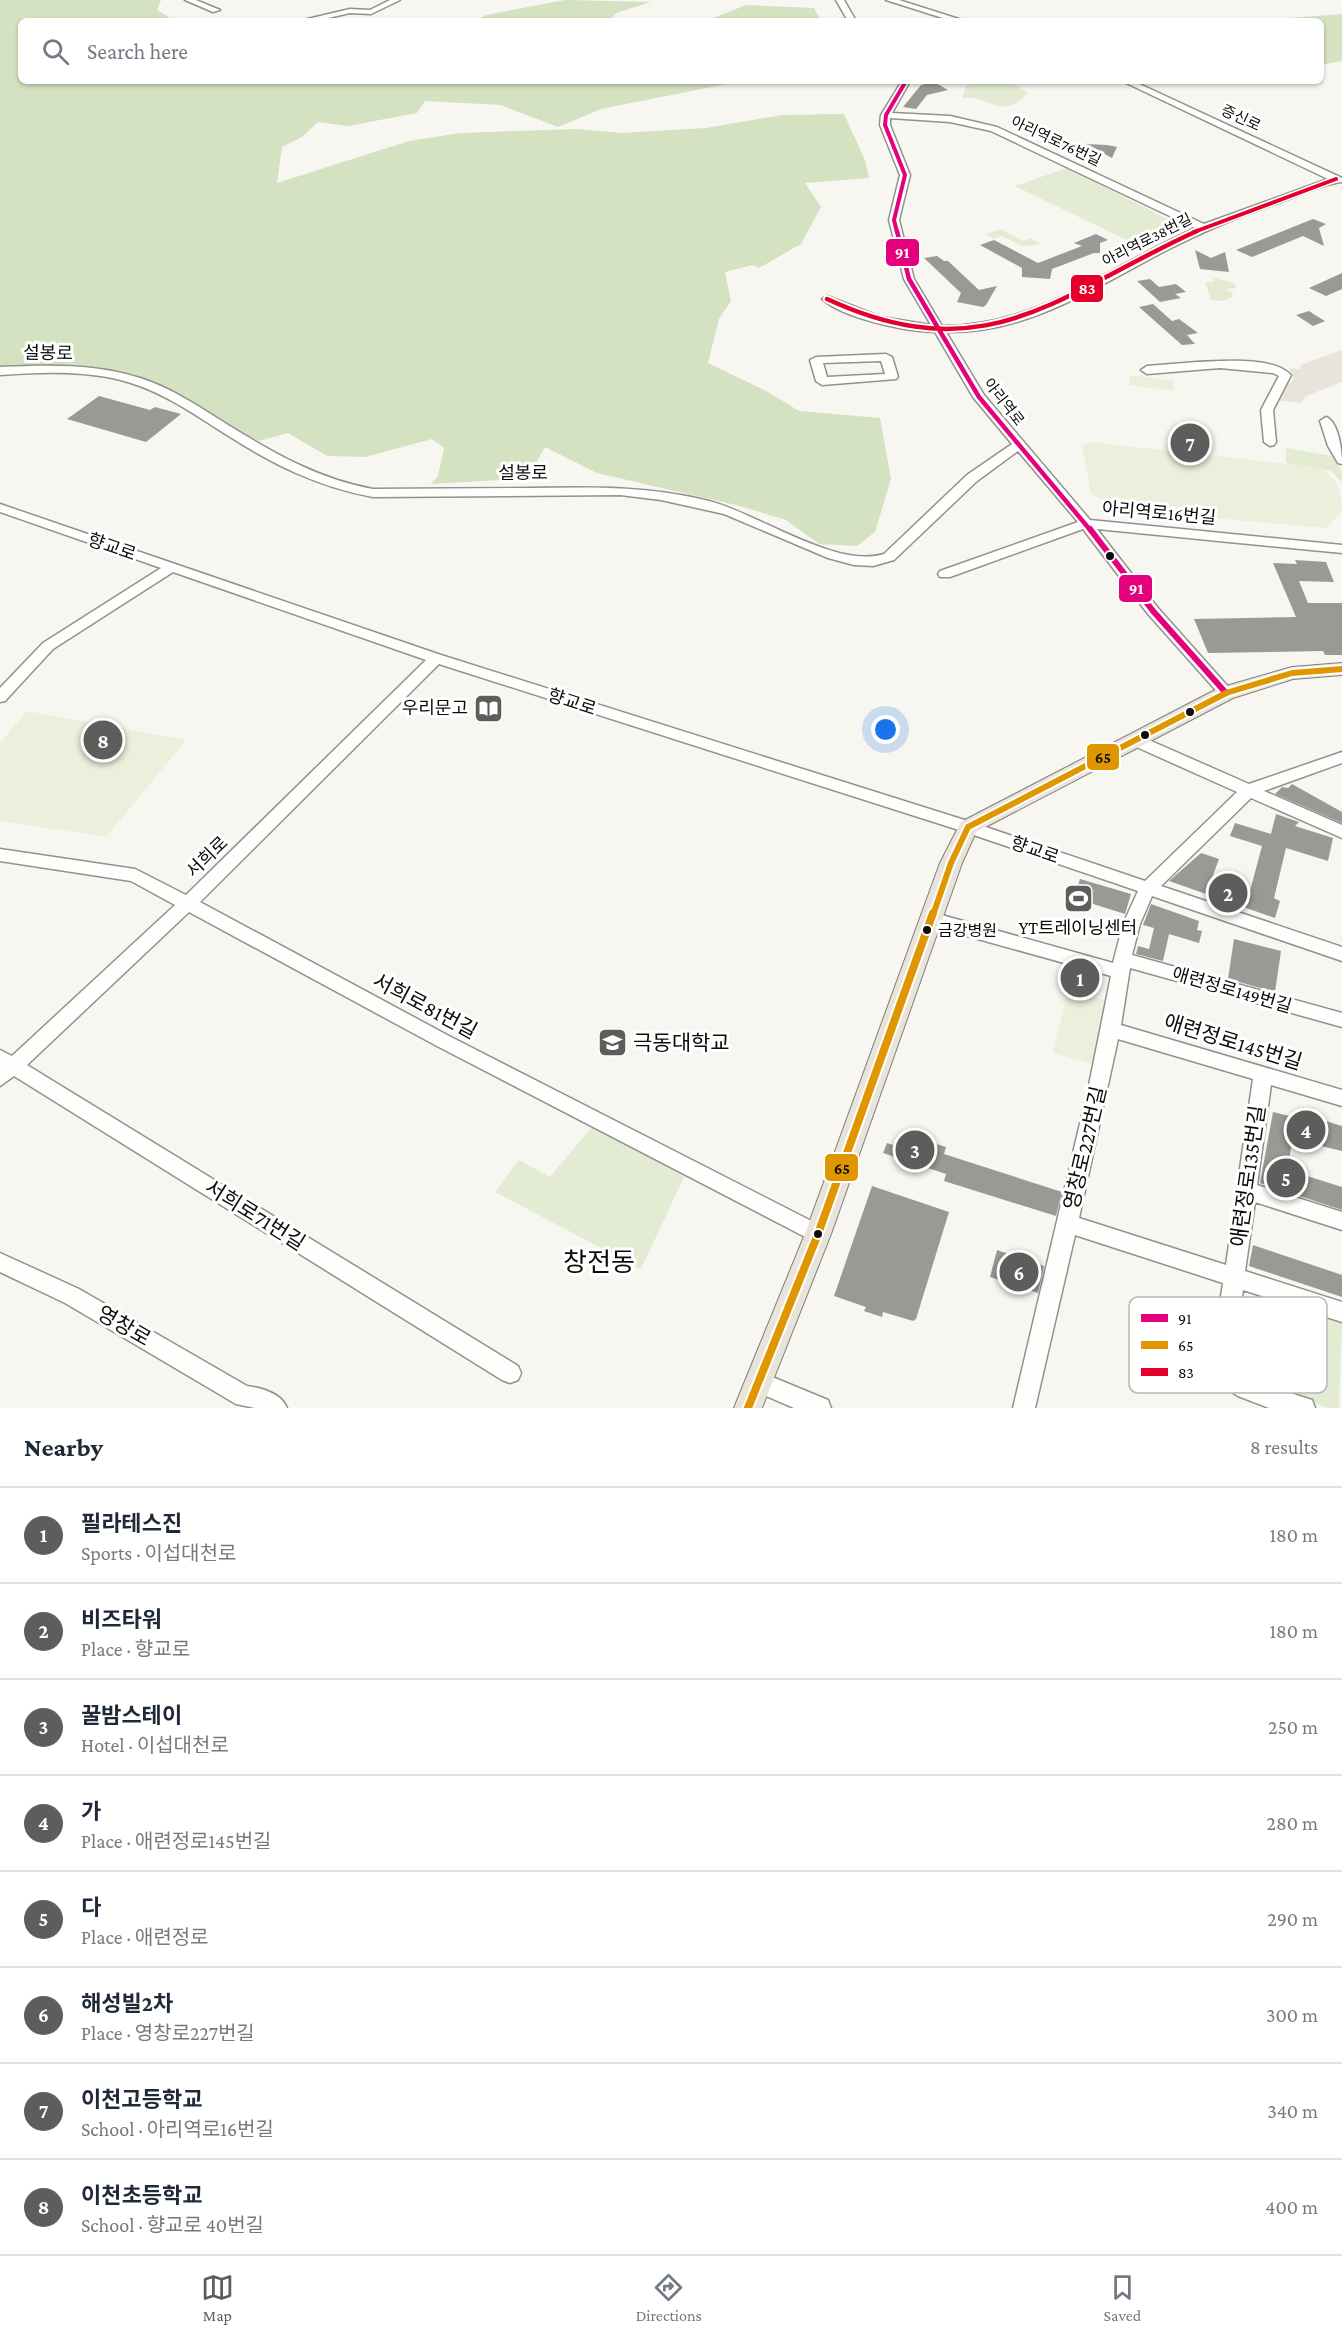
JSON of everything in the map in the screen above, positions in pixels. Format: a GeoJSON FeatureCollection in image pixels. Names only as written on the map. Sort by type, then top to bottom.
{"type":"FeatureCollection","features":[{"type":"Feature","properties":{"kind":"main road"},"geometry":{"type":"LineString","coordinates":[[748,1408],[818,1234],[951,863],[968,827],[1226,693],[1292,674],[1342,669]]}},
{"type":"Feature","properties":{"kind":"street"},"geometry":{"type":"LineString","coordinates":[[189,0],[216,10]]}},
{"type":"Feature","properties":{"kind":"street"},"geometry":{"type":"LineString","coordinates":[[317,18],[350,11],[370,12],[396,0]]}},
{"type":"Feature","properties":{"kind":"street"},"geometry":{"type":"LineString","coordinates":[[840,0],[850,18]]}},
{"type":"Feature","properties":{"kind":"street"},"geometry":{"type":"LineString","coordinates":[[890,0],[951,18]]}},
{"type":"Feature","properties":{"kind":"street"},"geometry":{"type":"LineString","coordinates":[[886,115],[904,84]]}},
{"type":"Feature","properties":{"kind":"street","name":"증신로"},"geometry":{"type":"LineString","coordinates":[[1132,84],[1339,180]]}},
{"type":"Feature","properties":{"kind":"street","name":"아리역로76번길"},"geometry":{"type":"LineString","coordinates":[[886,115],[950,119],[994,129],[1203,228]]}},
{"type":"Feature","properties":{"kind":"street","name":"아리역로"},"geometry":{"type":"LineString","coordinates":[[886,115],[885,124],[905,176],[895,210],[895,229],[909,279],[938,329],[974,389],[1018,445],[1086,524],[1153,611],[1226,693]]}},
{"type":"Feature","properties":{"kind":"street","name":"아리역로38번길"},"geometry":{"type":"LineString","coordinates":[[827,299],[855,314],[888,324],[938,329],[987,325],[1026,317],[1203,228],[1339,180]]}},
{"type":"Feature","properties":{"kind":"street"},"geometry":{"type":"LineString","coordinates":[[886,357],[892,377],[822,381],[816,360],[886,357]]}},
{"type":"Feature","properties":{"kind":"street"},"geometry":{"type":"LineString","coordinates":[[1147,370],[1192,366],[1266,366],[1281,370],[1285,375],[1284,381],[1267,410],[1270,442]]}},
{"type":"Feature","properties":{"kind":"street","name":"설봉로"},"geometry":{"type":"LineString","coordinates":[[0,371],[62,370],[117,376],[152,386],[300,473],[346,489],[373,493],[620,491],[657,495],[727,510],[799,542],[862,563],[882,561],[889,557],[972,478],[1018,445]]}},
{"type":"Feature","properties":{"kind":"street"},"geometry":{"type":"LineString","coordinates":[[1326,420],[1334,446],[1342,460]]}},
{"type":"Feature","properties":{"kind":"street","name":"향교로"},"geometry":{"type":"LineString","coordinates":[[0,508],[436,658],[968,827],[1342,954]]}},
{"type":"Feature","properties":{"kind":"street","name":"아리역로16번길"},"geometry":{"type":"LineString","coordinates":[[945,574],[1086,524],[1342,549]]}},
{"type":"Feature","properties":{"kind":"street"},"geometry":{"type":"LineString","coordinates":[[0,696],[51,643],[172,567]]}},
{"type":"Feature","properties":{"kind":"street","name":"서희로"},"geometry":{"type":"LineString","coordinates":[[4,1067],[187,904],[436,658]]}},
{"type":"Feature","properties":{"kind":"street"},"geometry":{"type":"LineString","coordinates":[[1137,741],[1342,831]]}},
{"type":"Feature","properties":{"kind":"street"},"geometry":{"type":"LineString","coordinates":[[1147,889],[1248,790],[1342,757]]}},
{"type":"Feature","properties":{"kind":"street","name":"서희로81번길"},"geometry":{"type":"LineString","coordinates":[[0,855],[131,874],[453,1047],[818,1234]]}},
{"type":"Feature","properties":{"kind":"street","name":"영창로227번길"},"geometry":{"type":"LineString","coordinates":[[1024,1408],[1111,1029],[1121,965],[1138,907],[1147,889]]}},
{"type":"Feature","properties":{"kind":"street","name":"애련정로149번길"},"geometry":{"type":"LineString","coordinates":[[931,920],[1342,1020]]}},
{"type":"Feature","properties":{"kind":"street","name":"애련정로145번길"},"geometry":{"type":"LineString","coordinates":[[1111,1029],[1342,1098]]}},
{"type":"Feature","properties":{"kind":"street","name":"서희로71번길"},"geometry":{"type":"LineString","coordinates":[[4,1067],[510,1373]]}},
{"type":"Feature","properties":{"kind":"street","name":"애련정로135번길"},"geometry":{"type":"LineString","coordinates":[[1230,1297],[1263,1075]]}},
{"type":"Feature","properties":{"kind":"street"},"geometry":{"type":"LineString","coordinates":[[1246,1190],[1342,1221]]}},
{"type":"Feature","properties":{"kind":"street"},"geometry":{"type":"LineString","coordinates":[[1068,1224],[1294,1297]]}},
{"type":"Feature","properties":{"kind":"street","name":"영창로"},"geometry":{"type":"LineString","coordinates":[[0,1262],[72,1296],[246,1402],[260,1398],[276,1408]]}},
{"type":"Feature","properties":{"kind":"street"},"geometry":{"type":"LineString","coordinates":[[1327,1307],[1342,1312]]}},
{"type":"Feature","properties":{"kind":"street"},"geometry":{"type":"LineString","coordinates":[[758,1382],[820,1408]]}},
{"type":"Feature","properties":{"kind":"street","name":"애련정로135번길"},"geometry":{"type":"LineString","coordinates":[[1260,1393],[1304,1408]]}},
{"type":"Feature","properties":{"kind":"green space"},"geometry":{"type":"Polygon","coordinates":[[[0,0],[161,0],[157,10],[170,18],[18,18],[18,84],[727,84],[601,109],[558,127],[500,105],[425,101],[417,113],[348,126],[318,122],[302,137],[282,147],[277,183],[409,141],[460,133],[577,129],[621,133],[706,128],[782,115],[844,114],[865,160],[869,178],[805,183],[821,207],[801,244],[759,268],[753,265],[725,272],[731,301],[719,319],[708,363],[768,392],[799,411],[880,418],[891,479],[875,532],[857,546],[819,544],[786,520],[740,506],[597,473],[545,447],[530,474],[519,479],[431,484],[438,476],[444,448],[432,439],[365,457],[327,456],[288,433],[259,441],[137,386],[99,373],[0,370],[0,0]]]}},
{"type":"Feature","properties":{"kind":"green space"},"geometry":{"type":"Polygon","coordinates":[[[565,0],[651,2],[616,13],[612,18],[480,18],[565,0]]]}},
{"type":"Feature","properties":{"kind":"green space"},"geometry":{"type":"Polygon","coordinates":[[[746,5],[814,8],[819,18],[714,18],[746,5]]]}},
{"type":"Feature","properties":{"kind":"green space"},"geometry":{"type":"Polygon","coordinates":[[[1342,14],[1342,61],[1324,64],[1324,18],[1289,18],[1342,14]]]}},
{"type":"Feature","properties":{"kind":"green space"},"geometry":{"type":"Polygon","coordinates":[[[1014,84],[1028,93],[1018,102],[1002,106],[980,99],[962,98],[966,86],[1014,84]]]}},
{"type":"Feature","properties":{"kind":"green space"},"geometry":{"type":"Polygon","coordinates":[[[1067,168],[1178,224],[1178,227],[1141,247],[1015,186],[1067,168]]]}},
{"type":"Feature","properties":{"kind":"green space"},"geometry":{"type":"Polygon","coordinates":[[[1001,229],[1023,241],[1031,238],[1041,244],[1022,246],[1002,236],[994,239],[986,234],[1001,229]]]}},
{"type":"Feature","properties":{"kind":"green space"},"geometry":{"type":"Polygon","coordinates":[[[1213,278],[1234,283],[1236,288],[1226,289],[1233,293],[1231,298],[1222,301],[1211,300],[1205,282],[1215,282],[1213,278]]]}},
{"type":"Feature","properties":{"kind":"green space"},"geometry":{"type":"Polygon","coordinates":[[[1130,375],[1174,381],[1174,391],[1129,385],[1130,375]]]}},
{"type":"Feature","properties":{"kind":"green space"},"geometry":{"type":"Polygon","coordinates":[[[1091,442],[1314,467],[1326,473],[1335,482],[1342,501],[1342,509],[1327,528],[1123,510],[1091,494],[1082,446],[1091,442]]]}},
{"type":"Feature","properties":{"kind":"green space"},"geometry":{"type":"Polygon","coordinates":[[[1286,448],[1332,456],[1342,471],[1342,482],[1331,471],[1286,463],[1286,448]]]}},
{"type":"Feature","properties":{"kind":"green space"},"geometry":{"type":"Polygon","coordinates":[[[27,711],[186,740],[106,837],[0,821],[0,743],[27,711]]]}},
{"type":"Feature","properties":{"kind":"green space"},"geometry":{"type":"Polygon","coordinates":[[[1068,990],[1109,1001],[1095,1065],[1053,1053],[1068,990]]]}},
{"type":"Feature","properties":{"kind":"green space"},"geometry":{"type":"Polygon","coordinates":[[[595,1123],[677,1167],[684,1177],[641,1269],[495,1192],[519,1160],[550,1177],[595,1123]]]}},
{"type":"Feature","properties":{"kind":"green space"},"geometry":{"type":"Polygon","coordinates":[[[1327,1318],[1342,1323],[1339,1408],[1328,1408],[1284,1393],[1327,1393],[1327,1318]]]}},
{"type":"Feature","properties":{"kind":"shaded area"},"geometry":{"type":"Polygon","coordinates":[[[1342,351],[1342,382],[1306,396],[1301,403],[1276,400],[1293,380],[1293,373],[1288,368],[1300,369],[1301,365],[1342,351]]]}},
{"type":"Feature","properties":{"kind":"building"},"geometry":{"type":"Polygon","coordinates":[[[938,84],[948,90],[927,95],[916,109],[903,107],[921,85],[938,84]]]}},
{"type":"Feature","properties":{"kind":"building"},"geometry":{"type":"Polygon","coordinates":[[[1086,144],[1107,145],[1117,147],[1112,158],[1086,144]]]}},
{"type":"Feature","properties":{"kind":"building"},"geometry":{"type":"Polygon","coordinates":[[[1313,219],[1326,224],[1319,228],[1324,246],[1303,236],[1252,257],[1236,250],[1313,219]]]}},
{"type":"Feature","properties":{"kind":"building"},"geometry":{"type":"Polygon","coordinates":[[[1096,234],[1108,240],[1100,243],[1100,253],[1094,253],[1052,269],[1050,279],[1022,277],[1022,268],[980,245],[994,240],[1038,263],[1082,246],[1074,243],[1096,234]]]}},
{"type":"Feature","properties":{"kind":"building"},"geometry":{"type":"Polygon","coordinates":[[[1195,250],[1211,258],[1225,252],[1229,272],[1200,269],[1195,250]]]}},
{"type":"Feature","properties":{"kind":"building"},"geometry":{"type":"Polygon","coordinates":[[[937,256],[948,261],[979,290],[997,286],[986,305],[983,307],[957,302],[961,293],[924,258],[937,256]]]}},
{"type":"Feature","properties":{"kind":"building"},"geometry":{"type":"Polygon","coordinates":[[[1342,273],[1342,289],[1326,296],[1309,288],[1342,273]]]}},
{"type":"Feature","properties":{"kind":"building"},"geometry":{"type":"Polygon","coordinates":[[[1150,279],[1159,287],[1176,284],[1186,292],[1175,294],[1181,298],[1160,302],[1137,281],[1150,279]]]}},
{"type":"Feature","properties":{"kind":"building"},"geometry":{"type":"Polygon","coordinates":[[[1153,304],[1172,321],[1179,319],[1198,333],[1187,335],[1195,344],[1182,345],[1139,307],[1153,304]]]}},
{"type":"Feature","properties":{"kind":"building"},"geometry":{"type":"Polygon","coordinates":[[[1309,311],[1325,321],[1313,326],[1296,315],[1309,311]]]}},
{"type":"Feature","properties":{"kind":"building"},"geometry":{"type":"Polygon","coordinates":[[[99,396],[150,410],[155,407],[181,414],[146,442],[67,419],[99,396]]]}},
{"type":"Feature","properties":{"kind":"building"},"geometry":{"type":"Polygon","coordinates":[[[1295,560],[1326,562],[1334,582],[1299,581],[1308,603],[1342,603],[1342,655],[1325,655],[1323,651],[1208,653],[1194,619],[1296,617],[1273,563],[1297,564],[1295,560]]]}},
{"type":"Feature","properties":{"kind":"building"},"geometry":{"type":"Polygon","coordinates":[[[1292,784],[1342,812],[1342,823],[1275,794],[1282,787],[1288,788],[1292,784]]]}},
{"type":"Feature","properties":{"kind":"building"},"geometry":{"type":"Polygon","coordinates":[[[1276,814],[1299,822],[1295,826],[1333,838],[1328,861],[1286,848],[1274,898],[1280,901],[1275,918],[1169,881],[1201,853],[1219,859],[1212,878],[1250,891],[1262,846],[1230,836],[1235,823],[1271,834],[1276,814]]]}},
{"type":"Feature","properties":{"kind":"building"},"geometry":{"type":"Polygon","coordinates":[[[1080,879],[1131,894],[1125,914],[1074,898],[1080,879]]]}},
{"type":"Feature","properties":{"kind":"building"},"geometry":{"type":"Polygon","coordinates":[[[1151,904],[1199,921],[1197,930],[1202,931],[1199,943],[1169,934],[1163,961],[1136,954],[1138,946],[1149,949],[1154,928],[1143,925],[1151,904]]]}},
{"type":"Feature","properties":{"kind":"building"},"geometry":{"type":"Polygon","coordinates":[[[1234,939],[1281,951],[1275,992],[1228,979],[1234,939]]]}},
{"type":"Feature","properties":{"kind":"building"},"geometry":{"type":"Polygon","coordinates":[[[1273,1112],[1326,1125],[1326,1121],[1342,1126],[1342,1151],[1292,1139],[1288,1170],[1342,1187],[1342,1210],[1260,1183],[1273,1112]]]}},
{"type":"Feature","properties":{"kind":"building"},"geometry":{"type":"Polygon","coordinates":[[[900,1133],[946,1147],[944,1154],[1062,1192],[1056,1216],[944,1181],[946,1174],[883,1153],[887,1143],[896,1146],[900,1133]]]}},
{"type":"Feature","properties":{"kind":"building"},"geometry":{"type":"Polygon","coordinates":[[[872,1186],[949,1212],[916,1319],[913,1321],[883,1312],[882,1317],[864,1311],[866,1307],[834,1296],[872,1186]]]}},
{"type":"Feature","properties":{"kind":"building"},"geometry":{"type":"Polygon","coordinates":[[[1253,1245],[1342,1275],[1342,1297],[1249,1266],[1253,1245]]]}},
{"type":"Feature","properties":{"kind":"building"},"geometry":{"type":"Polygon","coordinates":[[[997,1250],[1044,1266],[1038,1293],[990,1277],[997,1250]]]}},
{"type":"Feature","properties":{"kind":"transit line","name":"91"},"geometry":{"type":"LineString","coordinates":[[904,84],[886,115],[885,125],[905,175],[894,220],[909,279],[979,397],[1086,524],[1153,611],[1226,693]]}},
{"type":"Feature","properties":{"kind":"transit line","name":"83"},"geometry":{"type":"LineString","coordinates":[[827,299],[878,319],[930,329],[984,327],[1011,321],[1058,303],[1204,228],[1336,179]]}},
{"type":"Feature","properties":{"kind":"transit line","name":"65"},"geometry":{"type":"LineString","coordinates":[[748,1408],[818,1234],[951,863],[968,827],[1226,693],[1292,673],[1342,669]]}},
{"type":"Feature","properties":{"kind":"place","name":"이천고등학교"},"geometry":{"type":"Point","coordinates":[1190,443]}},
{"type":"Feature","properties":{"kind":"place","name":"우리문고"},"geometry":{"type":"Point","coordinates":[489,708]}},
{"type":"Feature","properties":{"kind":"place","name":"이천초등학교"},"geometry":{"type":"Point","coordinates":[103,740]}},
{"type":"Feature","properties":{"kind":"place","name":"비즈타워"},"geometry":{"type":"Point","coordinates":[1228,893]}},
{"type":"Feature","properties":{"kind":"place","name":"YT트레이닝센터"},"geometry":{"type":"Point","coordinates":[1078,899]}},
{"type":"Feature","properties":{"kind":"place","name":"금강병원"},"geometry":{"type":"Point","coordinates":[927,930]}},
{"type":"Feature","properties":{"kind":"place","name":"필라테스진"},"geometry":{"type":"Point","coordinates":[1080,978]}},
{"type":"Feature","properties":{"kind":"place","name":"극동대학교"},"geometry":{"type":"Point","coordinates":[612,1043]}},
{"type":"Feature","properties":{"kind":"place","name":"가"},"geometry":{"type":"Point","coordinates":[1306,1130]}},
{"type":"Feature","properties":{"kind":"place","name":"꿀밤스테이"},"geometry":{"type":"Point","coordinates":[915,1150]}},
{"type":"Feature","properties":{"kind":"place","name":"다"},"geometry":{"type":"Point","coordinates":[1286,1178]}},
{"type":"Feature","properties":{"kind":"place","name":"해성빌2차"},"geometry":{"type":"Point","coordinates":[1019,1272]}},
{"type":"Feature","properties":{"kind":"district","name":"창전동"},"geometry":{"type":"Point","coordinates":[599,1262]}}]}
